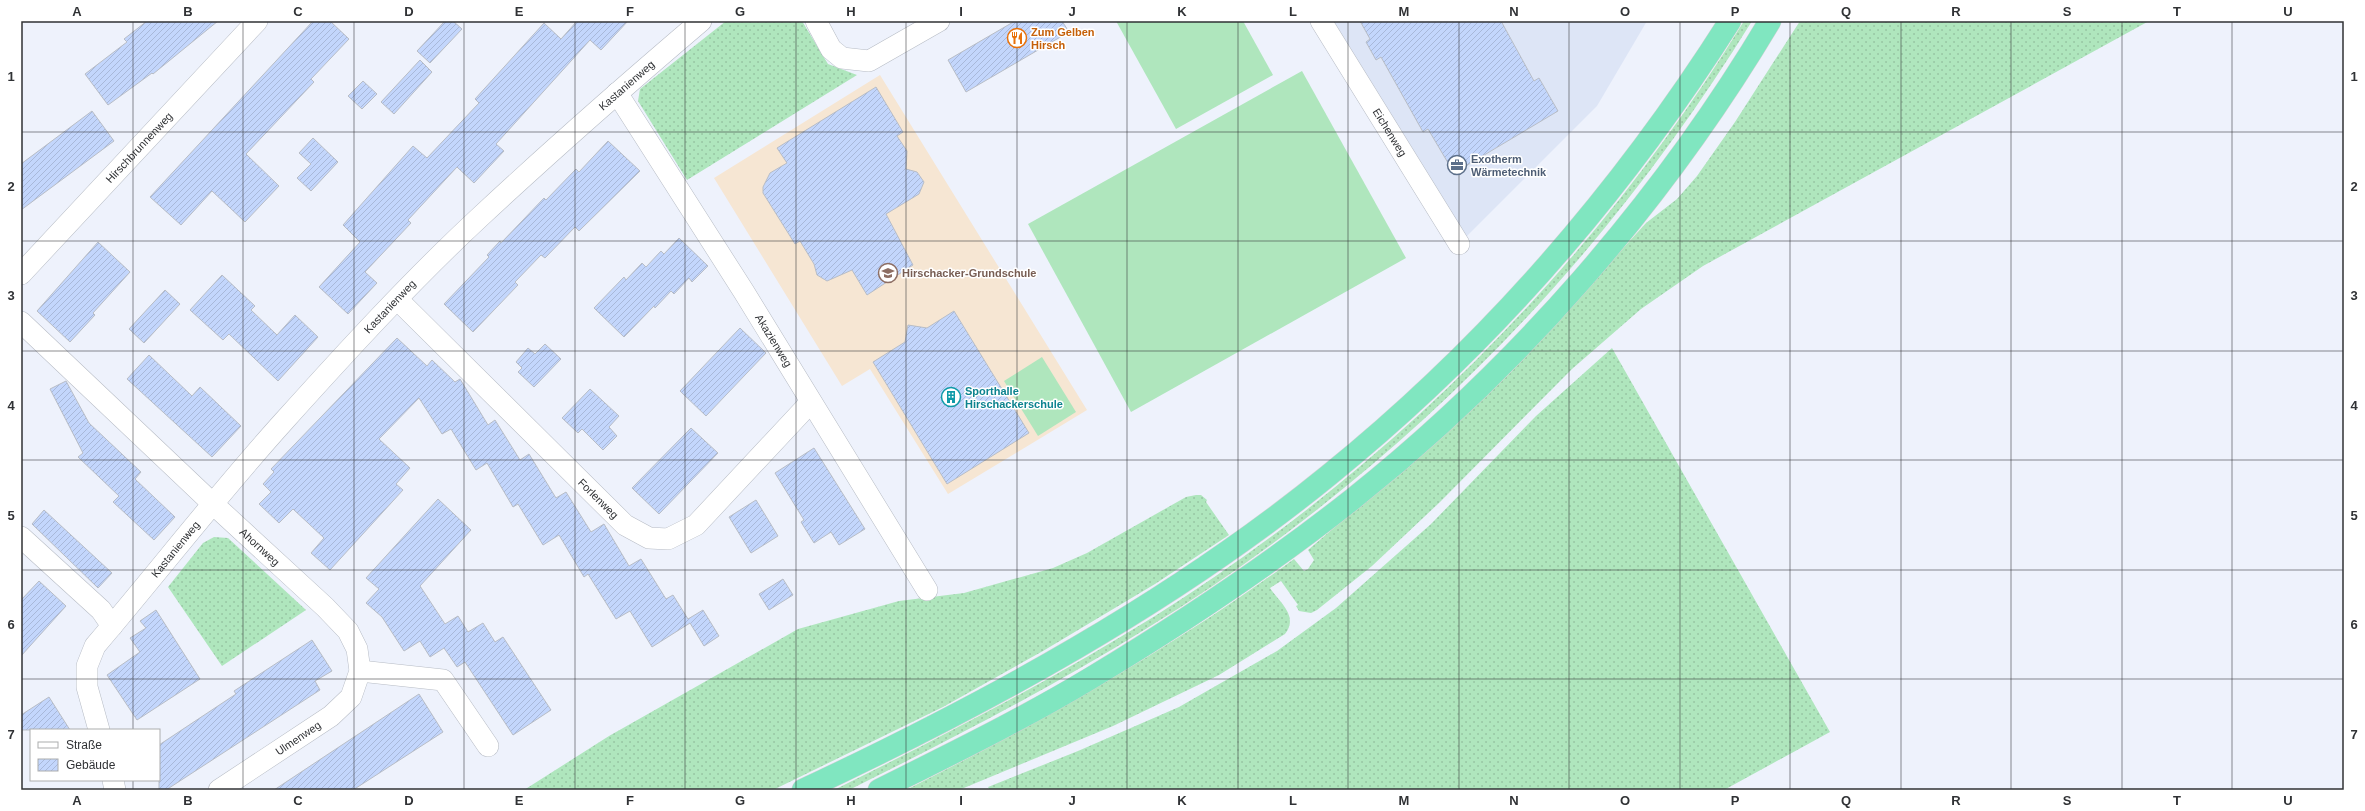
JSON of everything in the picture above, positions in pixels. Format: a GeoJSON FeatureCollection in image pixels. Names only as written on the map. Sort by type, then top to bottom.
{"type":"FeatureCollection","features":[{"type":"Feature","properties":{"kind":"highway"},"geometry":{"type":"LineString","coordinates":[[803,790],[858,764],[1065,654],[1221,555],[1329,476],[1419,398],[1486,333],[1538,277],[1593,212],[1654,134],[1730,21]]}},
{"type":"Feature","properties":{"kind":"highway"},"geometry":{"type":"LineString","coordinates":[[879,790],[967,746],[1088,679],[1186,618],[1347,503],[1404,455],[1454,411],[1507,359],[1604,252],[1692,138],[1770,21]]}},
{"type":"Feature","properties":{"kind":"street","name":"Hirschbrunnenweg"},"geometry":{"type":"LineString","coordinates":[[21,274],[258,21]]}},
{"type":"Feature","properties":{"kind":"street","name":"Kastanienweg"},"geometry":{"type":"LineString","coordinates":[[99,729],[87,687],[86,666],[95,646],[212,503],[285,420],[398,300],[480,217],[617,93],[701,21]]}},
{"type":"Feature","properties":{"kind":"street"},"geometry":{"type":"LineString","coordinates":[[816,21],[831,49],[842,58],[869,61],[939,21]]}},
{"type":"Feature","properties":{"kind":"street","name":"Eichenweg"},"geometry":{"type":"LineString","coordinates":[[1321,21],[1459,244]]}},
{"type":"Feature","properties":{"kind":"street","name":"Akazienweg"},"geometry":{"type":"LineString","coordinates":[[617,93],[744,292],[810,403],[926,590]]}},
{"type":"Feature","properties":{"kind":"street","name":"Forlenweg"},"geometry":{"type":"LineString","coordinates":[[398,300],[625,525],[649,538],[668,538],[696,525],[810,403]]}},
{"type":"Feature","properties":{"kind":"street","name":"Ahornweg"},"geometry":{"type":"LineString","coordinates":[[21,322],[212,503],[292,575],[348,631],[357,649],[360,671]]}},
{"type":"Feature","properties":{"kind":"street"},"geometry":{"type":"LineString","coordinates":[[21,537],[101,610],[112,626]]}},
{"type":"Feature","properties":{"kind":"street"},"geometry":{"type":"LineString","coordinates":[[360,671],[443,680],[488,746]]}},
{"type":"Feature","properties":{"kind":"street","name":"Ulmenweg"},"geometry":{"type":"LineString","coordinates":[[219,790],[331,716],[351,697],[360,671]]}},
{"type":"Feature","properties":{"kind":"shaded area"},"geometry":{"type":"Polygon","coordinates":[[[1331,21],[1647,21],[1597,106],[1459,244],[1331,21]]]}},
{"type":"Feature","properties":{"kind":"shaded area","name":"Hirschacker-Grundschule"},"geometry":{"type":"Polygon","coordinates":[[[880,75],[1087,410],[948,494],[870,369],[842,386],[714,178],[880,75]]]}},
{"type":"Feature","properties":{"kind":"green space"},"geometry":{"type":"Polygon","coordinates":[[[726,21],[802,21],[828,64],[857,75],[687,180],[638,101],[640,89],[726,21]]]}},
{"type":"Feature","properties":{"kind":"green space"},"geometry":{"type":"Polygon","coordinates":[[[1116,21],[1243,21],[1273,75],[1176,129],[1116,21]]]}},
{"type":"Feature","properties":{"kind":"green space"},"geometry":{"type":"Polygon","coordinates":[[[1744,21],[1752,21],[1705,94],[1655,164],[1602,232],[1546,297],[1487,359],[1425,418],[1360,475],[1292,529],[1240,567],[1187,603],[1077,670],[964,732],[849,790],[834,790],[997,707],[1116,640],[1155,616],[1243,557],[1327,494],[1407,425],[1484,353],[1556,276],[1623,195],[1686,110],[1744,21]]]}},
{"type":"Feature","properties":{"kind":"green space"},"geometry":{"type":"Polygon","coordinates":[[[1800,21],[2149,21],[1703,266],[1641,309],[1572,369],[1440,502],[1372,566],[1317,610],[1311,613],[1299,611],[1296,606],[1298,605],[1281,581],[1270,588],[1283,604],[1289,615],[1289,627],[1285,634],[1219,675],[1113,726],[959,790],[906,790],[1006,738],[1105,682],[1201,623],[1294,559],[1304,571],[1308,569],[1314,560],[1308,550],[1458,422],[1511,372],[1646,223],[1677,199],[1697,176],[1735,122],[1800,21]]]}},
{"type":"Feature","properties":{"kind":"green space"},"geometry":{"type":"Polygon","coordinates":[[[1302,71],[1406,258],[1131,412],[1028,224],[1302,71]]]}},
{"type":"Feature","properties":{"kind":"green space"},"geometry":{"type":"Polygon","coordinates":[[[1612,348],[1830,732],[1724,790],[990,790],[988,787],[1078,751],[1179,707],[1277,651],[1336,608],[1431,524],[1536,416],[1612,348]]]}},
{"type":"Feature","properties":{"kind":"green space"},"geometry":{"type":"Polygon","coordinates":[[[1042,357],[1076,412],[1038,436],[1004,381],[1042,357]]]}},
{"type":"Feature","properties":{"kind":"green space"},"geometry":{"type":"Polygon","coordinates":[[[1201,495],[1207,500],[1206,502],[1229,535],[1155,584],[1043,651],[943,707],[773,790],[524,790],[609,736],[798,629],[899,601],[964,593],[1053,568],[1087,553],[1186,497],[1201,495]]]}},
{"type":"Feature","properties":{"kind":"green space"},"geometry":{"type":"Polygon","coordinates":[[[214,537],[228,538],[306,610],[222,666],[168,587],[203,543],[214,537]]]}},
{"type":"Feature","properties":{"kind":"building"},"geometry":{"type":"Polygon","coordinates":[[[147,21],[218,21],[153,74],[152,73],[108,105],[85,74],[127,42],[124,39],[147,21]]]}},
{"type":"Feature","properties":{"kind":"building"},"geometry":{"type":"Polygon","coordinates":[[[313,21],[330,21],[349,39],[311,79],[314,82],[246,154],[279,186],[245,222],[212,191],[181,225],[150,197],[313,21]]]}},
{"type":"Feature","properties":{"kind":"building"},"geometry":{"type":"Polygon","coordinates":[[[445,21],[453,21],[462,29],[430,63],[417,51],[445,21]]]}},
{"type":"Feature","properties":{"kind":"building"},"geometry":{"type":"Polygon","coordinates":[[[577,21],[628,21],[601,50],[590,40],[496,144],[504,151],[474,183],[457,167],[408,220],[411,223],[365,272],[377,283],[348,314],[319,287],[360,242],[343,225],[413,146],[427,158],[479,103],[475,99],[544,23],[561,39],[577,21]]]}},
{"type":"Feature","properties":{"kind":"building"},"geometry":{"type":"Polygon","coordinates":[[[1015,21],[1062,21],[1069,32],[966,92],[948,60],[1015,21]]]}},
{"type":"Feature","properties":{"kind":"building"},"geometry":{"type":"Polygon","coordinates":[[[1360,21],[1501,21],[1534,81],[1539,78],[1558,111],[1454,173],[1428,129],[1423,132],[1381,57],[1376,60],[1366,42],[1370,39],[1360,21]]]}},
{"type":"Feature","properties":{"kind":"building"},"geometry":{"type":"Polygon","coordinates":[[[420,60],[432,72],[394,114],[381,102],[420,60]]]}},
{"type":"Feature","properties":{"kind":"building"},"geometry":{"type":"Polygon","coordinates":[[[363,81],[377,94],[362,109],[348,96],[363,81]]]}},
{"type":"Feature","properties":{"kind":"building"},"geometry":{"type":"Polygon","coordinates":[[[876,87],[903,132],[897,136],[907,151],[906,169],[917,172],[924,182],[919,194],[886,214],[913,265],[867,295],[852,270],[827,281],[817,275],[814,264],[800,241],[795,244],[763,193],[763,187],[770,173],[787,163],[777,148],[876,87]]]}},
{"type":"Feature","properties":{"kind":"building"},"geometry":{"type":"Polygon","coordinates":[[[92,111],[114,141],[21,210],[21,164],[92,111]]]}},
{"type":"Feature","properties":{"kind":"building"},"geometry":{"type":"Polygon","coordinates":[[[313,138],[338,162],[311,191],[297,178],[311,164],[299,153],[313,138]]]}},
{"type":"Feature","properties":{"kind":"building"},"geometry":{"type":"Polygon","coordinates":[[[608,141],[640,171],[579,231],[575,227],[545,258],[541,255],[515,282],[518,285],[473,332],[444,304],[489,257],[487,255],[500,241],[501,243],[544,198],[546,200],[576,169],[579,172],[608,141]]]}},
{"type":"Feature","properties":{"kind":"building"},"geometry":{"type":"Polygon","coordinates":[[[679,238],[708,266],[692,282],[689,278],[674,294],[671,291],[624,337],[594,308],[624,277],[626,280],[642,263],[646,267],[661,251],[664,254],[679,238]]]}},
{"type":"Feature","properties":{"kind":"building"},"geometry":{"type":"Polygon","coordinates":[[[98,242],[130,272],[93,313],[95,315],[70,342],[37,311],[98,242]]]}},
{"type":"Feature","properties":{"kind":"building"},"geometry":{"type":"Polygon","coordinates":[[[222,275],[255,306],[251,310],[277,335],[295,315],[318,337],[278,381],[229,334],[223,340],[190,310],[222,275]]]}},
{"type":"Feature","properties":{"kind":"building"},"geometry":{"type":"Polygon","coordinates":[[[165,290],[180,304],[144,343],[129,329],[165,290]]]}},
{"type":"Feature","properties":{"kind":"building","name":"Sporthalle Hirschackerschule"},"geometry":{"type":"Polygon","coordinates":[[[954,311],[1029,433],[947,484],[873,362],[905,342],[908,325],[927,328],[954,311]]]}},
{"type":"Feature","properties":{"kind":"building"},"geometry":{"type":"Polygon","coordinates":[[[740,328],[766,353],[706,416],[680,391],[740,328]]]}},
{"type":"Feature","properties":{"kind":"building"},"geometry":{"type":"Polygon","coordinates":[[[397,338],[427,366],[432,360],[455,382],[460,379],[488,425],[495,420],[520,460],[529,454],[556,498],[566,492],[591,532],[604,524],[629,566],[641,559],[666,599],[673,595],[688,619],[703,610],[719,636],[704,646],[690,623],[652,647],[630,611],[616,619],[588,574],[584,577],[559,535],[543,545],[518,504],[513,507],[487,463],[476,470],[451,429],[442,434],[419,398],[379,439],[410,468],[396,484],[403,490],[330,570],[311,553],[324,538],[293,509],[279,523],[259,504],[271,492],[263,484],[274,472],[271,469],[397,338]]]}},
{"type":"Feature","properties":{"kind":"building"},"geometry":{"type":"Polygon","coordinates":[[[545,344],[561,359],[534,387],[518,372],[522,368],[516,362],[528,348],[535,354],[545,344]]]}},
{"type":"Feature","properties":{"kind":"building"},"geometry":{"type":"Polygon","coordinates":[[[149,355],[192,396],[200,387],[241,426],[212,457],[127,379],[149,355]]]}},
{"type":"Feature","properties":{"kind":"building"},"geometry":{"type":"Polygon","coordinates":[[[66,381],[89,423],[141,472],[135,479],[175,517],[154,540],[113,502],[119,496],[78,457],[83,453],[50,389],[66,381]]]}},
{"type":"Feature","properties":{"kind":"building"},"geometry":{"type":"Polygon","coordinates":[[[590,389],[619,416],[609,427],[617,436],[603,450],[582,429],[578,433],[562,418],[590,389]]]}},
{"type":"Feature","properties":{"kind":"building"},"geometry":{"type":"Polygon","coordinates":[[[691,428],[718,453],[659,514],[632,488],[691,428]]]}},
{"type":"Feature","properties":{"kind":"building"},"geometry":{"type":"Polygon","coordinates":[[[814,448],[865,529],[839,545],[831,532],[814,543],[801,522],[804,520],[775,473],[814,448]]]}},
{"type":"Feature","properties":{"kind":"building"},"geometry":{"type":"Polygon","coordinates":[[[438,499],[471,530],[420,586],[445,624],[458,616],[468,632],[483,623],[495,642],[503,637],[551,710],[513,735],[465,662],[457,667],[444,648],[430,657],[420,641],[404,651],[382,617],[366,603],[379,589],[366,578],[438,499]]]}},
{"type":"Feature","properties":{"kind":"building"},"geometry":{"type":"Polygon","coordinates":[[[756,500],[778,536],[751,553],[729,517],[756,500]]]}},
{"type":"Feature","properties":{"kind":"building"},"geometry":{"type":"Polygon","coordinates":[[[44,510],[112,573],[98,588],[32,524],[44,510]]]}},
{"type":"Feature","properties":{"kind":"building"},"geometry":{"type":"Polygon","coordinates":[[[783,579],[793,595],[769,610],[759,594],[783,579]]]}},
{"type":"Feature","properties":{"kind":"building"},"geometry":{"type":"Polygon","coordinates":[[[39,581],[66,606],[21,656],[21,600],[39,581]]]}},
{"type":"Feature","properties":{"kind":"building"},"geometry":{"type":"Polygon","coordinates":[[[156,610],[200,679],[137,720],[107,675],[140,652],[130,638],[146,628],[140,621],[156,610]]]}},
{"type":"Feature","properties":{"kind":"building"},"geometry":{"type":"Polygon","coordinates":[[[312,640],[332,671],[315,681],[320,690],[166,790],[159,790],[160,744],[236,694],[234,691],[312,640]]]}},
{"type":"Feature","properties":{"kind":"building"},"geometry":{"type":"Polygon","coordinates":[[[419,694],[443,732],[353,790],[274,790],[419,694]]]}},
{"type":"Feature","properties":{"kind":"building"},"geometry":{"type":"Polygon","coordinates":[[[49,697],[69,729],[21,730],[21,715],[49,697]]]}},
{"type":"Feature","properties":{"kind":"place","name":"Zum Gelben Hirsch"},"geometry":{"type":"Point","coordinates":[1017,38]}},
{"type":"Feature","properties":{"kind":"place","name":"Exotherm Wärmetechnik"},"geometry":{"type":"Point","coordinates":[1457,165]}},
{"type":"Feature","properties":{"kind":"place","name":"Hirschacker-Grundschule"},"geometry":{"type":"Point","coordinates":[888,273]}},
{"type":"Feature","properties":{"kind":"place","name":"Sporthalle Hirschackerschule"},"geometry":{"type":"Point","coordinates":[951,397]}}]}
